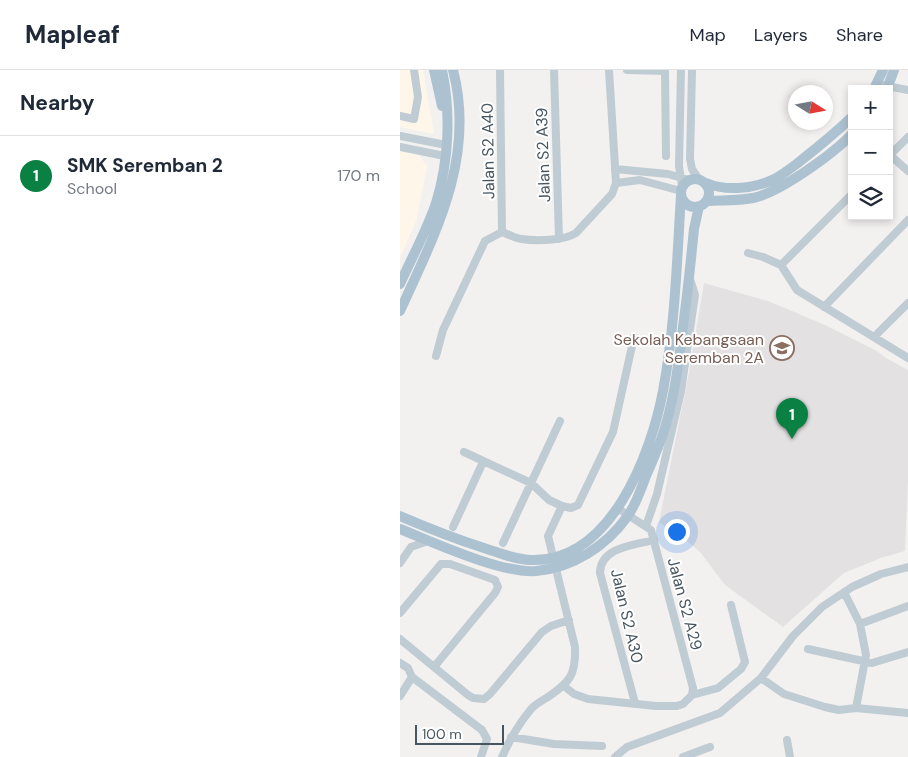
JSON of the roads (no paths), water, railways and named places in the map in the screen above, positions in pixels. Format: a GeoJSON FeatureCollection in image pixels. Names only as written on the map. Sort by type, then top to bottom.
{"type":"FeatureCollection","features":[{"type":"Feature","properties":{"kind":"main road"},"geometry":{"type":"LineString","coordinates":[[434,70],[443,110],[446,146]]}},
{"type":"Feature","properties":{"kind":"main road"},"geometry":{"type":"LineString","coordinates":[[400,284],[436,202],[446,146],[448,110],[442,70]]}},
{"type":"Feature","properties":{"kind":"main road"},"geometry":{"type":"LineString","coordinates":[[400,311],[443,214],[454,178],[459,122],[458,97],[453,70]]}},
{"type":"Feature","properties":{"kind":"main road"},"geometry":{"type":"LineString","coordinates":[[882,85],[883,70]]}},
{"type":"Feature","properties":{"kind":"main road"},"geometry":{"type":"LineString","coordinates":[[883,85],[894,70]]}},
{"type":"Feature","properties":{"kind":"main road"},"geometry":{"type":"LineString","coordinates":[[688,184],[727,189],[770,181],[810,153],[848,120]]}},
{"type":"Feature","properties":{"kind":"main road"},"geometry":{"type":"LineString","coordinates":[[688,184],[682,200],[690,206],[770,194],[803,172],[848,137]]}},
{"type":"Feature","properties":{"kind":"main road"},"geometry":{"type":"LineString","coordinates":[[400,528],[428,541],[508,568],[534,572],[557,568],[577,560],[603,544],[628,516],[662,436],[680,374],[694,228],[709,192],[688,184]]}},
{"type":"Feature","properties":{"kind":"main road"},"geometry":{"type":"LineString","coordinates":[[400,516],[446,536],[504,555],[533,560],[554,557],[580,546],[596,535],[617,508],[636,475],[648,445],[663,390],[688,184]]}},
{"type":"Feature","properties":{"kind":"street"},"geometry":{"type":"LineString","coordinates":[[400,116],[414,119],[418,97],[414,70]]}},
{"type":"Feature","properties":{"kind":"street","name":"Jalan S2 A40"},"geometry":{"type":"LineString","coordinates":[[500,70],[502,232]]}},
{"type":"Feature","properties":{"kind":"street","name":"Jalan S2 A39"},"geometry":{"type":"LineString","coordinates":[[554,70],[559,239]]}},
{"type":"Feature","properties":{"kind":"street"},"geometry":{"type":"LineString","coordinates":[[436,356],[443,330],[485,241],[502,232],[521,239],[559,239],[570,236],[576,233],[612,194],[616,183],[610,70]]}},
{"type":"Feature","properties":{"kind":"street"},"geometry":{"type":"LineString","coordinates":[[627,70],[665,70],[666,156]]}},
{"type":"Feature","properties":{"kind":"street"},"geometry":{"type":"LineString","coordinates":[[681,70],[679,166],[688,184]]}},
{"type":"Feature","properties":{"kind":"street"},"geometry":{"type":"LineString","coordinates":[[688,184],[692,170],[690,159],[692,70]]}},
{"type":"Feature","properties":{"kind":"street"},"geometry":{"type":"LineString","coordinates":[[893,88],[908,90]]}},
{"type":"Feature","properties":{"kind":"street"},"geometry":{"type":"LineString","coordinates":[[400,136],[446,146]]}},
{"type":"Feature","properties":{"kind":"street"},"geometry":{"type":"LineString","coordinates":[[893,152],[908,136]]}},
{"type":"Feature","properties":{"kind":"street"},"geometry":{"type":"LineString","coordinates":[[400,147],[446,146]]}},
{"type":"Feature","properties":{"kind":"street"},"geometry":{"type":"LineString","coordinates":[[893,158],[908,171]]}},
{"type":"Feature","properties":{"kind":"street"},"geometry":{"type":"LineString","coordinates":[[668,174],[675,171],[679,166]]}},
{"type":"Feature","properties":{"kind":"street"},"geometry":{"type":"LineString","coordinates":[[615,169],[668,174],[688,184]]}},
{"type":"Feature","properties":{"kind":"street"},"geometry":{"type":"LineString","coordinates":[[616,183],[627,180],[640,180],[688,184]]}},
{"type":"Feature","properties":{"kind":"street"},"geometry":{"type":"LineString","coordinates":[[781,265],[848,198]]}},
{"type":"Feature","properties":{"kind":"street"},"geometry":{"type":"LineString","coordinates":[[824,307],[908,220]]}},
{"type":"Feature","properties":{"kind":"street"},"geometry":{"type":"LineString","coordinates":[[748,253],[781,265],[797,290],[908,358]]}},
{"type":"Feature","properties":{"kind":"street"},"geometry":{"type":"LineString","coordinates":[[874,337],[908,303]]}},
{"type":"Feature","properties":{"kind":"street"},"geometry":{"type":"LineString","coordinates":[[464,452],[531,483],[549,500],[571,508],[578,505],[613,432],[634,337]]}},
{"type":"Feature","properties":{"kind":"street"},"geometry":{"type":"LineString","coordinates":[[617,508],[646,526],[657,494],[666,457],[680,374]]}},
{"type":"Feature","properties":{"kind":"street"},"geometry":{"type":"LineString","coordinates":[[503,543],[560,421]]}},
{"type":"Feature","properties":{"kind":"street"},"geometry":{"type":"LineString","coordinates":[[453,527],[483,462]]}},
{"type":"Feature","properties":{"kind":"street"},"geometry":{"type":"LineString","coordinates":[[502,757],[511,737],[534,706],[564,686],[572,672],[575,647],[548,536],[562,506]]}},
{"type":"Feature","properties":{"kind":"street","name":"Jalan S2 A29"},"geometry":{"type":"LineString","coordinates":[[646,526],[651,530],[654,540],[692,688],[692,695]]}},
{"type":"Feature","properties":{"kind":"street"},"geometry":{"type":"LineString","coordinates":[[410,533],[412,547]]}},
{"type":"Feature","properties":{"kind":"street","name":"Jalan S2 A30"},"geometry":{"type":"LineString","coordinates":[[635,703],[600,567],[610,554],[622,547],[654,540]]}},
{"type":"Feature","properties":{"kind":"street"},"geometry":{"type":"LineString","coordinates":[[400,563],[412,547],[428,541]]}},
{"type":"Feature","properties":{"kind":"street"},"geometry":{"type":"LineString","coordinates":[[400,613],[441,564],[450,564],[495,580],[498,587],[434,667]]}},
{"type":"Feature","properties":{"kind":"street"},"geometry":{"type":"LineString","coordinates":[[616,757],[627,747],[720,713],[761,678],[793,636],[822,607],[844,592],[880,574],[908,567]]}},
{"type":"Feature","properties":{"kind":"street"},"geometry":{"type":"LineString","coordinates":[[844,592],[860,624],[866,649],[866,662],[856,708]]}},
{"type":"Feature","properties":{"kind":"street"},"geometry":{"type":"LineString","coordinates":[[564,686],[574,694],[588,699],[656,706],[677,706],[683,704],[692,695],[718,688],[741,669],[745,662],[731,605]]}},
{"type":"Feature","properties":{"kind":"street"},"geometry":{"type":"LineString","coordinates":[[860,624],[908,606]]}},
{"type":"Feature","properties":{"kind":"street"},"geometry":{"type":"LineString","coordinates":[[400,639],[468,695],[473,698],[484,699],[542,632],[551,626],[569,620]]}},
{"type":"Feature","properties":{"kind":"street"},"geometry":{"type":"LineString","coordinates":[[808,648],[877,663],[908,652]]}},
{"type":"Feature","properties":{"kind":"street"},"geometry":{"type":"LineString","coordinates":[[400,663],[408,668],[412,677],[482,730],[487,739],[481,757]]}},
{"type":"Feature","properties":{"kind":"street"},"geometry":{"type":"LineString","coordinates":[[400,696],[412,677]]}},
{"type":"Feature","properties":{"kind":"street"},"geometry":{"type":"LineString","coordinates":[[761,678],[776,690],[800,700],[839,710],[856,708],[908,713]]}},
{"type":"Feature","properties":{"kind":"street"},"geometry":{"type":"LineString","coordinates":[[511,737],[554,744],[602,746]]}},
{"type":"Feature","properties":{"kind":"street"},"geometry":{"type":"LineString","coordinates":[[787,740],[790,757]]}},
{"type":"Feature","properties":{"kind":"street"},"geometry":{"type":"LineString","coordinates":[[683,757],[710,747]]}},
{"type":"Feature","properties":{"kind":"place","name":"Sekolah Kebangsaan Seremban 2A"},"geometry":{"type":"Point","coordinates":[782,348]}},
{"type":"Feature","properties":{"kind":"place","name":"SMK Seremban 2"},"geometry":{"type":"Point","coordinates":[792,439]}}]}
